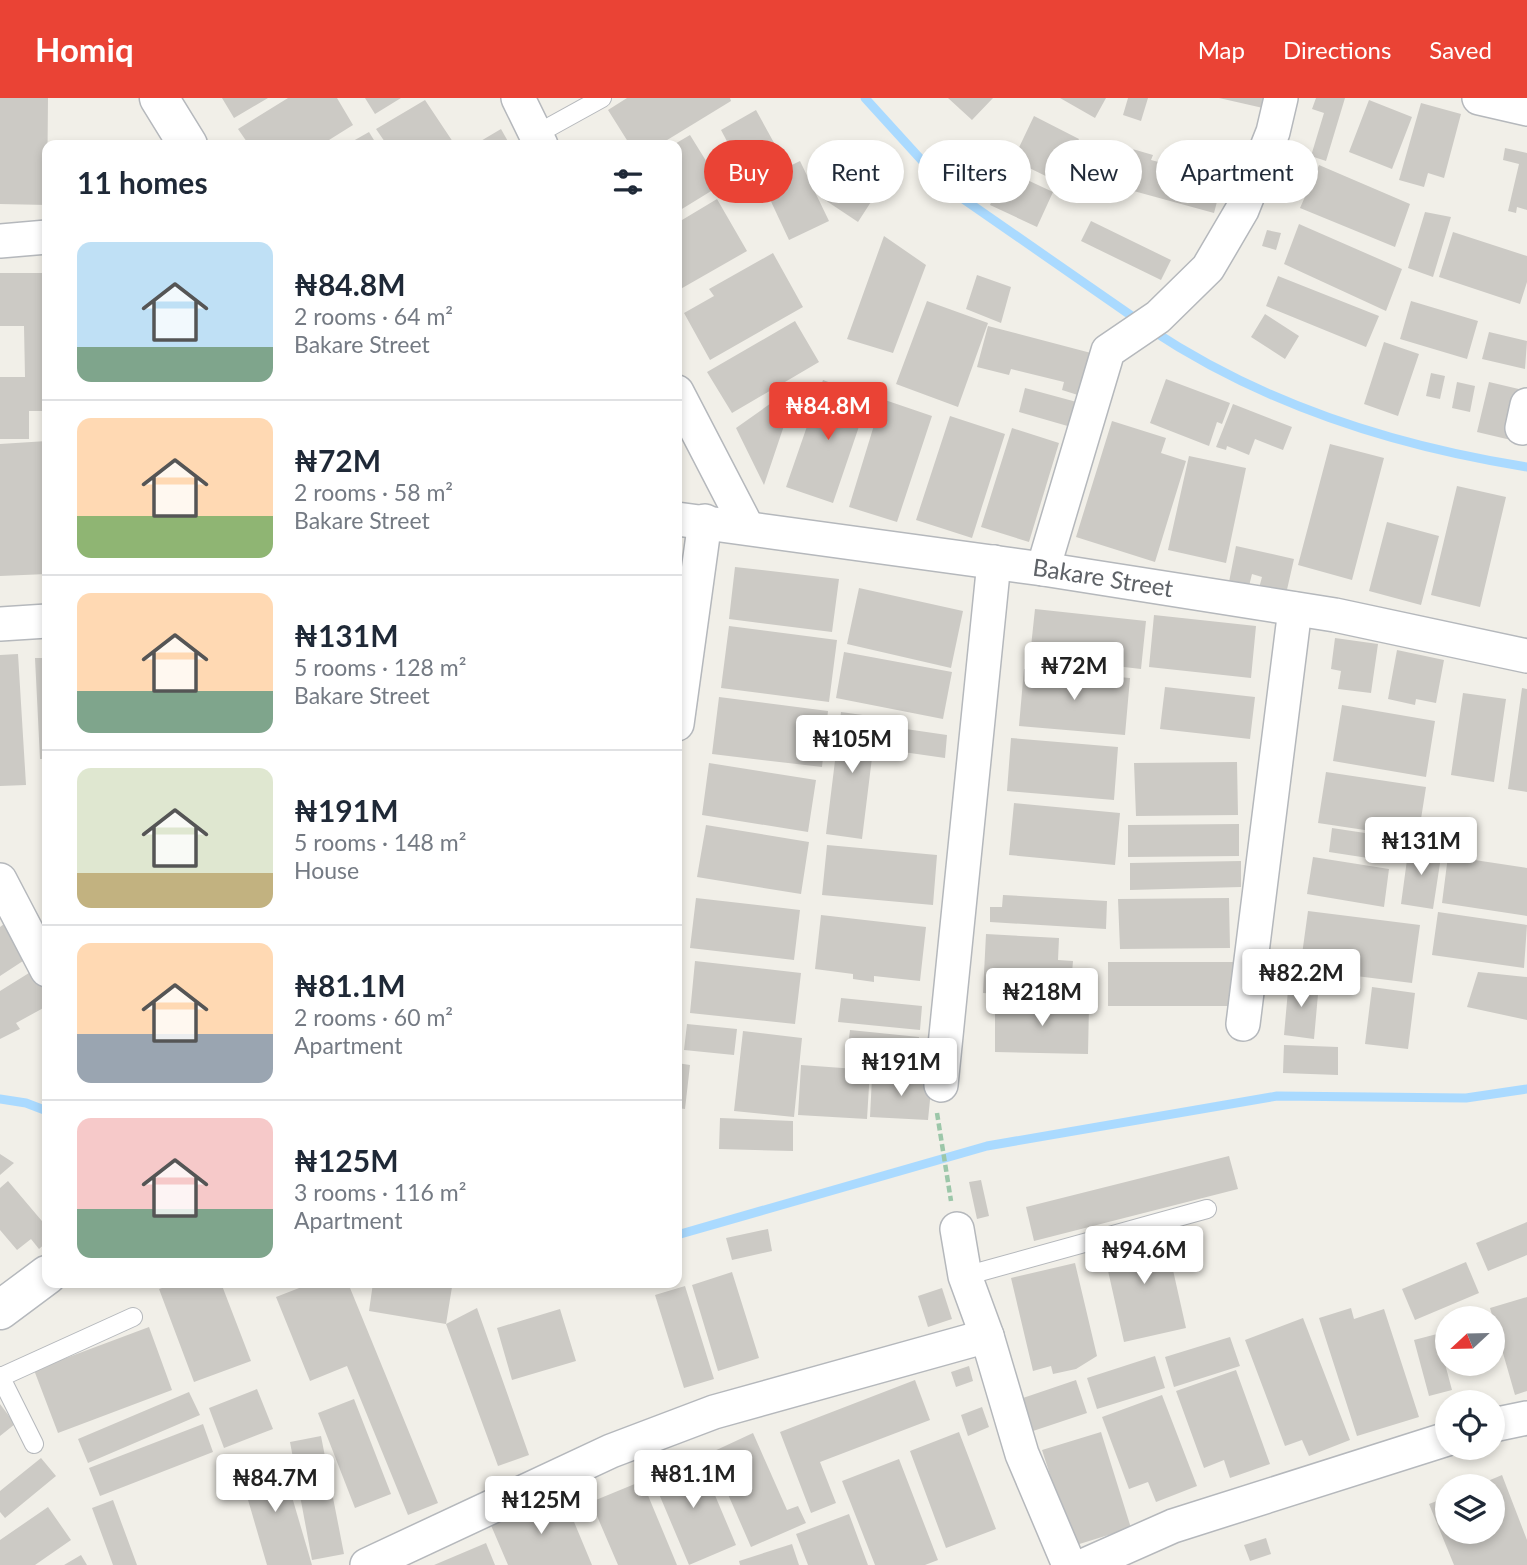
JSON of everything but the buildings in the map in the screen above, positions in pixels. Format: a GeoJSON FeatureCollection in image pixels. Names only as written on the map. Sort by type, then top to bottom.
{"type":"FeatureCollection","features":[{"type":"Feature","properties":{"kind":"street"},"geometry":{"type":"LineString","coordinates":[[159,98],[185,140]]}},
{"type":"Feature","properties":{"kind":"street"},"geometry":{"type":"LineString","coordinates":[[518,98],[538,140]]}},
{"type":"Feature","properties":{"kind":"street"},"geometry":{"type":"LineString","coordinates":[[1043,569],[1108,351],[1124,337],[1158,317],[1208,268],[1242,210],[1273,132],[1281,98]]}},
{"type":"Feature","properties":{"kind":"street"},"geometry":{"type":"LineString","coordinates":[[1479,98],[1527,109]]}},
{"type":"Feature","properties":{"kind":"street"},"geometry":{"type":"LineString","coordinates":[[0,241],[42,237]]}},
{"type":"Feature","properties":{"kind":"street"},"geometry":{"type":"LineString","coordinates":[[682,402],[747,527]]}},
{"type":"Feature","properties":{"kind":"street"},"geometry":{"type":"LineString","coordinates":[[682,651],[691,520]]}},
{"type":"Feature","properties":{"kind":"street","name":"Bakare Street"},"geometry":{"type":"LineString","coordinates":[[691,520],[1043,569],[1295,609],[1527,656]]}},
{"type":"Feature","properties":{"kind":"street"},"geometry":{"type":"LineString","coordinates":[[941,1085],[994,562]]}},
{"type":"Feature","properties":{"kind":"street"},"geometry":{"type":"LineString","coordinates":[[1244,1024],[1295,609]]}},
{"type":"Feature","properties":{"kind":"street"},"geometry":{"type":"LineString","coordinates":[[0,624],[42,621]]}},
{"type":"Feature","properties":{"kind":"street"},"geometry":{"type":"LineString","coordinates":[[0,880],[42,960]]}},
{"type":"Feature","properties":{"kind":"street"},"geometry":{"type":"LineString","coordinates":[[957,1229],[965,1276],[987,1336],[1022,1454],[1069,1565]]}},
{"type":"Feature","properties":{"kind":"street"},"geometry":{"type":"LineString","coordinates":[[0,1310],[42,1279]]}},
{"type":"Feature","properties":{"kind":"street"},"geometry":{"type":"LineString","coordinates":[[367,1565],[611,1451],[714,1412],[987,1336]]}},
{"type":"Feature","properties":{"kind":"street"},"geometry":{"type":"LineString","coordinates":[[1505,1423],[1527,1418]]}},
{"type":"Feature","properties":{"kind":"street"},"geometry":{"type":"LineString","coordinates":[[1085,1565],[1173,1526],[1435,1443]]}},
{"type":"Feature","properties":{"kind":"lane"},"geometry":{"type":"LineString","coordinates":[[538,140],[602,98]]}},
{"type":"Feature","properties":{"kind":"lane"},"geometry":{"type":"LineString","coordinates":[[965,1276],[1207,1209]]}},
{"type":"Feature","properties":{"kind":"lane"},"geometry":{"type":"LineString","coordinates":[[34,1444],[0,1377],[133,1317]]}},
{"type":"Feature","properties":{"kind":"path"},"geometry":{"type":"LineString","coordinates":[[936,1120],[948,1190]]}},
{"type":"Feature","properties":{"kind":"waterway"},"geometry":{"type":"LineString","coordinates":[[865,98],[946,187],[1139,321]]}},
{"type":"Feature","properties":{"kind":"waterway"},"geometry":{"type":"LineString","coordinates":[[1150,329],[1193,356],[1238,379],[1331,418],[1428,447],[1527,467]]}},
{"type":"Feature","properties":{"kind":"waterway"},"geometry":{"type":"LineString","coordinates":[[682,1234],[987,1146],[1277,1096],[1466,1098],[1527,1089]]}},
{"type":"Feature","properties":{"kind":"waterway"},"geometry":{"type":"LineString","coordinates":[[0,1099],[26,1103],[42,1109]]}}]}
